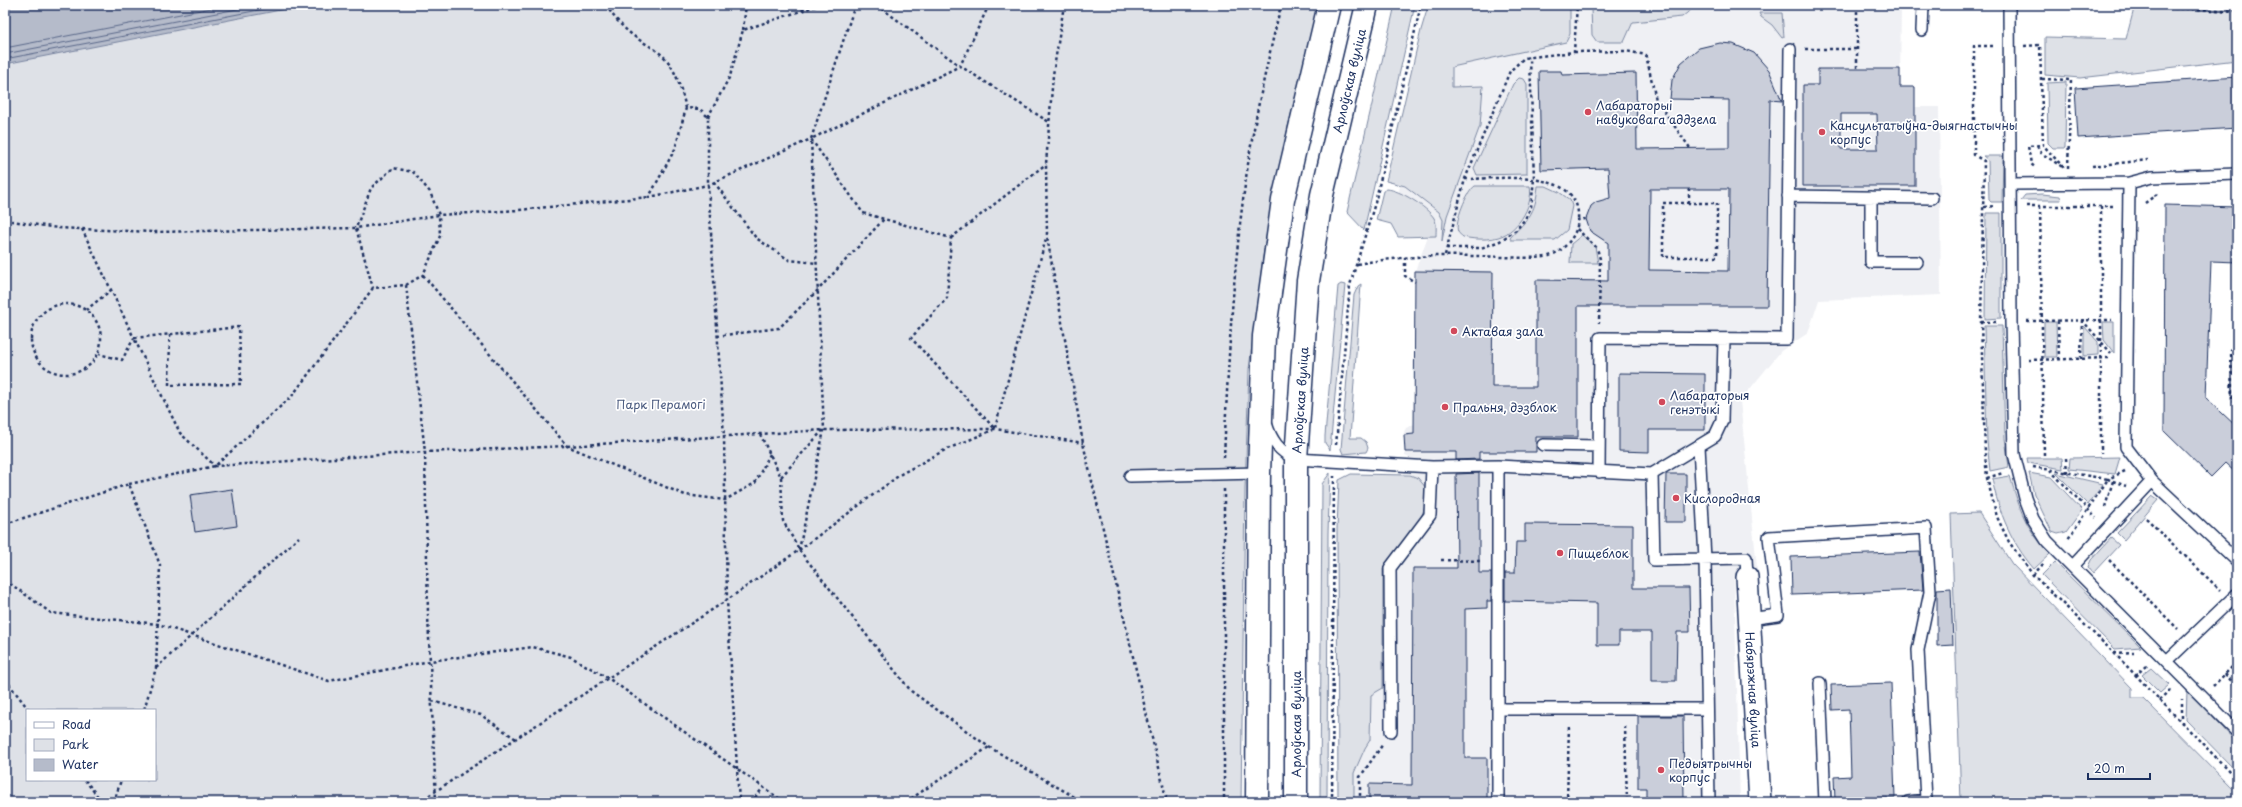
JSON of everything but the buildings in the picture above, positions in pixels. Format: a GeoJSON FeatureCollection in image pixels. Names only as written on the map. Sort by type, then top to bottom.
{"type":"FeatureCollection","features":[{"type":"Feature","properties":{"kind":"main road"},"geometry":{"type":"LineString","coordinates":[[1257,802],[1259,473],[1264,336],[1283,200],[1329,5]]}},
{"type":"Feature","properties":{"kind":"main road","name":"Арлоўская вуліца"},"geometry":{"type":"LineString","coordinates":[[1296,802],[1296,459],[1308,281],[1322,195],[1359,15],[1367,5]]}},
{"type":"Feature","properties":{"kind":"street","name":"Набярэжная вуліца"},"geometry":{"type":"LineString","coordinates":[[1747,577],[1760,802]]}},
{"type":"Feature","properties":{"kind":"lane"},"geometry":{"type":"LineString","coordinates":[[1922,30],[1923,5]]}},
{"type":"Feature","properties":{"kind":"lane"},"geometry":{"type":"LineString","coordinates":[[2009,5],[2011,184],[2010,322],[2016,468],[2033,519],[2047,541],[2237,732]]}},
{"type":"Feature","properties":{"kind":"lane"},"geometry":{"type":"LineString","coordinates":[[1599,472],[1600,338],[1787,340],[1790,49]]}},
{"type":"Feature","properties":{"kind":"lane"},"geometry":{"type":"LineString","coordinates":[[2011,184],[2129,183],[2152,177],[2237,174]]}},
{"type":"Feature","properties":{"kind":"lane"},"geometry":{"type":"LineString","coordinates":[[2129,183],[2126,447],[2152,481],[2237,561]]}},
{"type":"Feature","properties":{"kind":"lane"},"geometry":{"type":"LineString","coordinates":[[1788,196],[1932,198]]}},
{"type":"Feature","properties":{"kind":"lane"},"geometry":{"type":"LineString","coordinates":[[1872,197],[1871,262],[1917,262]]}},
{"type":"Feature","properties":{"kind":"lane"},"geometry":{"type":"LineString","coordinates":[[1261,403],[1268,429],[1282,454],[1296,459],[1432,467],[1498,466],[1652,474],[1715,436],[1722,421],[1724,339]]}},
{"type":"Feature","properties":{"kind":"lane"},"geometry":{"type":"LineString","coordinates":[[1543,445],[1599,446]]}},
{"type":"Feature","properties":{"kind":"lane"},"geometry":{"type":"LineString","coordinates":[[1699,446],[1705,559],[1708,802]]}},
{"type":"Feature","properties":{"kind":"lane"},"geometry":{"type":"LineString","coordinates":[[1498,466],[1498,802]]}},
{"type":"Feature","properties":{"kind":"lane"},"geometry":{"type":"LineString","coordinates":[[1391,731],[1390,568],[1430,515],[1432,467]]}},
{"type":"Feature","properties":{"kind":"lane"},"geometry":{"type":"LineString","coordinates":[[1130,476],[1259,473]]}},
{"type":"Feature","properties":{"kind":"lane"},"geometry":{"type":"LineString","coordinates":[[1652,474],[1654,560],[1746,558],[1747,577]]}},
{"type":"Feature","properties":{"kind":"lane"},"geometry":{"type":"LineString","coordinates":[[2073,566],[2104,526],[2152,481]]}},
{"type":"Feature","properties":{"kind":"lane"},"geometry":{"type":"LineString","coordinates":[[1749,618],[1778,615],[1769,537],[1926,528],[1930,592],[1918,650],[1926,800],[1908,802]]}},
{"type":"Feature","properties":{"kind":"lane"},"geometry":{"type":"LineString","coordinates":[[2167,661],[2237,594]]}},
{"type":"Feature","properties":{"kind":"lane"},"geometry":{"type":"LineString","coordinates":[[1820,683],[1825,802]]}},
{"type":"Feature","properties":{"kind":"lane"},"geometry":{"type":"LineString","coordinates":[[1498,709],[1706,709]]}},
{"type":"Feature","properties":{"kind":"path"},"geometry":{"type":"LineString","coordinates":[[606,5],[614,17],[636,37],[653,47],[669,63],[679,85],[686,108],[676,149],[649,197]]}},
{"type":"Feature","properties":{"kind":"path"},"geometry":{"type":"LineString","coordinates":[[739,802],[727,600],[724,437],[708,185],[708,117],[730,76],[743,30],[746,5]]}},
{"type":"Feature","properties":{"kind":"path"},"geometry":{"type":"LineString","coordinates":[[743,30],[819,5]]}},
{"type":"Feature","properties":{"kind":"path"},"geometry":{"type":"LineString","coordinates":[[800,550],[824,430],[812,139],[855,5]]}},
{"type":"Feature","properties":{"kind":"path"},"geometry":{"type":"LineString","coordinates":[[877,5],[960,66],[1049,122]]}},
{"type":"Feature","properties":{"kind":"path"},"geometry":{"type":"LineString","coordinates":[[5,224],[5,220],[58,228],[154,232],[356,228],[439,215],[518,210],[649,197],[708,185],[812,139],[960,66],[989,5]]}},
{"type":"Feature","properties":{"kind":"path"},"geometry":{"type":"LineString","coordinates":[[1064,5],[1053,75],[1049,122],[1046,164],[1047,236],[1083,443],[1167,802]]}},
{"type":"Feature","properties":{"kind":"path"},"geometry":{"type":"LineString","coordinates":[[1224,802],[1224,474],[1229,341],[1237,250],[1247,170],[1281,5]]}},
{"type":"Feature","properties":{"kind":"path"},"geometry":{"type":"LineString","coordinates":[[1332,802],[1334,462],[1350,285],[1375,203],[1420,7],[1431,5]]}},
{"type":"Feature","properties":{"kind":"path"},"geometry":{"type":"LineString","coordinates":[[1574,52],[1577,5]]}},
{"type":"Feature","properties":{"kind":"path"},"geometry":{"type":"LineString","coordinates":[[1857,5],[1858,69]]}},
{"type":"Feature","properties":{"kind":"path"},"geometry":{"type":"LineString","coordinates":[[2108,5],[2237,11]]}},
{"type":"Feature","properties":{"kind":"path"},"geometry":{"type":"LineString","coordinates":[[2064,168],[2043,146],[2040,45],[1974,46],[1974,155],[1984,161],[1981,322],[1987,478],[1998,516],[2009,542],[2025,566],[2237,779]]}},
{"type":"Feature","properties":{"kind":"path"},"geometry":{"type":"LineString","coordinates":[[1790,49],[1858,49]]}},
{"type":"Feature","properties":{"kind":"path"},"geometry":{"type":"LineString","coordinates":[[1445,255],[1465,179],[1510,71],[1524,58],[1574,52],[1626,52],[1646,55],[1656,100],[1690,148]]}},
{"type":"Feature","properties":{"kind":"path"},"geometry":{"type":"LineString","coordinates":[[1446,248],[1481,248],[1500,241],[1516,230],[1525,219],[1531,207],[1534,179],[1530,58]]}},
{"type":"Feature","properties":{"kind":"path"},"geometry":{"type":"LineString","coordinates":[[2041,79],[2071,80],[2068,168]]}},
{"type":"Feature","properties":{"kind":"path"},"geometry":{"type":"LineString","coordinates":[[686,108],[700,109],[708,117]]}},
{"type":"Feature","properties":{"kind":"path"},"geometry":{"type":"LineString","coordinates":[[812,139],[863,213],[951,238]]}},
{"type":"Feature","properties":{"kind":"path"},"geometry":{"type":"LineString","coordinates":[[2040,169],[2031,164],[2028,146],[2043,146]]}},
{"type":"Feature","properties":{"kind":"path"},"geometry":{"type":"LineString","coordinates":[[2037,146],[2041,153],[2064,168]]}},
{"type":"Feature","properties":{"kind":"path"},"geometry":{"type":"LineString","coordinates":[[2090,166],[2150,160]]}},
{"type":"Feature","properties":{"kind":"path"},"geometry":{"type":"LineString","coordinates":[[995,429],[911,338],[947,298],[951,238],[1046,164]]}},
{"type":"Feature","properties":{"kind":"path"},"geometry":{"type":"LineString","coordinates":[[2056,169],[2076,167]]}},
{"type":"Feature","properties":{"kind":"path"},"geometry":{"type":"LineString","coordinates":[[215,466],[292,396],[373,288],[406,285],[423,274],[440,236],[439,215],[430,192],[414,172],[393,168],[371,188],[356,228],[373,288]]}},
{"type":"Feature","properties":{"kind":"path"},"geometry":{"type":"LineString","coordinates":[[1357,264],[1405,257],[1445,255],[1548,257],[1570,241],[1578,229],[1578,209],[1566,190],[1534,179],[1465,179]]}},
{"type":"Feature","properties":{"kind":"path"},"geometry":{"type":"LineString","coordinates":[[714,182],[756,238],[789,260],[817,263]]}},
{"type":"Feature","properties":{"kind":"path"},"geometry":{"type":"LineString","coordinates":[[1689,189],[1689,203]]}},
{"type":"Feature","properties":{"kind":"path"},"geometry":{"type":"LineString","coordinates":[[1984,207],[2143,205],[2153,195],[2160,193]]}},
{"type":"Feature","properties":{"kind":"path"},"geometry":{"type":"LineString","coordinates":[[1663,203],[1689,203],[1717,203],[1716,257],[1663,256],[1663,203]]}},
{"type":"Feature","properties":{"kind":"path"},"geometry":{"type":"LineString","coordinates":[[2040,206],[2044,455]]}},
{"type":"Feature","properties":{"kind":"path"},"geometry":{"type":"LineString","coordinates":[[2101,206],[2102,453]]}},
{"type":"Feature","properties":{"kind":"path"},"geometry":{"type":"LineString","coordinates":[[717,336],[779,328],[818,290],[884,219]]}},
{"type":"Feature","properties":{"kind":"path"},"geometry":{"type":"LineString","coordinates":[[1578,220],[1586,219]]}},
{"type":"Feature","properties":{"kind":"path"},"geometry":{"type":"LineString","coordinates":[[82,229],[180,433],[215,466]]}},
{"type":"Feature","properties":{"kind":"path"},"geometry":{"type":"LineString","coordinates":[[1578,229],[1597,248],[1600,259],[1599,328]]}},
{"type":"Feature","properties":{"kind":"path"},"geometry":{"type":"LineString","coordinates":[[995,429],[1047,236]]}},
{"type":"Feature","properties":{"kind":"path"},"geometry":{"type":"LineString","coordinates":[[1405,257],[1405,276],[1415,282]]}},
{"type":"Feature","properties":{"kind":"path"},"geometry":{"type":"LineString","coordinates":[[423,274],[567,446],[685,494],[725,500],[755,483],[770,454]]}},
{"type":"Feature","properties":{"kind":"path"},"geometry":{"type":"LineString","coordinates":[[406,285],[425,452],[430,661],[436,802]]}},
{"type":"Feature","properties":{"kind":"path"},"geometry":{"type":"LineString","coordinates":[[86,310],[111,290]]}},
{"type":"Feature","properties":{"kind":"path"},"geometry":{"type":"LineString","coordinates":[[65,303],[86,310],[94,319],[99,330],[99,354],[85,370],[64,375],[44,367],[32,349],[32,328],[45,310],[65,303]]}},
{"type":"Feature","properties":{"kind":"path"},"geometry":{"type":"LineString","coordinates":[[2022,360],[2116,358],[2082,320]]}},
{"type":"Feature","properties":{"kind":"path"},"geometry":{"type":"LineString","coordinates":[[2081,359],[2082,320]]}},
{"type":"Feature","properties":{"kind":"path"},"geometry":{"type":"LineString","coordinates":[[2021,321],[2115,320]]}},
{"type":"Feature","properties":{"kind":"path"},"geometry":{"type":"LineString","coordinates":[[2058,321],[2059,359]]}},
{"type":"Feature","properties":{"kind":"path"},"geometry":{"type":"LineString","coordinates":[[134,338],[170,334],[239,327],[241,384],[169,385],[170,334]]}},
{"type":"Feature","properties":{"kind":"path"},"geometry":{"type":"LineString","coordinates":[[99,354],[122,360],[134,338]]}},
{"type":"Feature","properties":{"kind":"path"},"geometry":{"type":"LineString","coordinates":[[2237,348],[2231,348],[2232,401],[2237,402]]}},
{"type":"Feature","properties":{"kind":"path"},"geometry":{"type":"LineString","coordinates":[[419,802],[727,600],[800,550],[901,474],[945,450],[995,429]]}},
{"type":"Feature","properties":{"kind":"path"},"geometry":{"type":"LineString","coordinates":[[5,524],[129,484],[215,466],[425,452],[567,446],[824,430],[995,429],[1083,443]]}},
{"type":"Feature","properties":{"kind":"path"},"geometry":{"type":"LineString","coordinates":[[781,477],[824,430]]}},
{"type":"Feature","properties":{"kind":"path"},"geometry":{"type":"LineString","coordinates":[[760,434],[781,477],[783,521],[800,550],[912,691],[989,747],[1083,802]]}},
{"type":"Feature","properties":{"kind":"path"},"geometry":{"type":"LineString","coordinates":[[2066,458],[2067,473]]}},
{"type":"Feature","properties":{"kind":"path"},"geometry":{"type":"LineString","coordinates":[[1987,478],[2016,468],[2028,466],[2108,480],[2066,542]]}},
{"type":"Feature","properties":{"kind":"path"},"geometry":{"type":"LineString","coordinates":[[2050,470],[2104,526]]}},
{"type":"Feature","properties":{"kind":"path"},"geometry":{"type":"LineString","coordinates":[[2104,526],[2113,481]]}},
{"type":"Feature","properties":{"kind":"path"},"geometry":{"type":"LineString","coordinates":[[129,484],[160,565],[156,668],[144,709]]}},
{"type":"Feature","properties":{"kind":"path"},"geometry":{"type":"LineString","coordinates":[[2146,518],[2220,591]]}},
{"type":"Feature","properties":{"kind":"path"},"geometry":{"type":"LineString","coordinates":[[156,668],[298,537]]}},
{"type":"Feature","properties":{"kind":"path"},"geometry":{"type":"LineString","coordinates":[[2109,560],[2180,631]]}},
{"type":"Feature","properties":{"kind":"path"},"geometry":{"type":"LineString","coordinates":[[5,580],[51,613],[158,624],[329,680],[430,661],[533,647],[571,657],[608,678],[784,802]]}},
{"type":"Feature","properties":{"kind":"path"},"geometry":{"type":"LineString","coordinates":[[2136,676],[2152,661]]}},
{"type":"Feature","properties":{"kind":"path"},"geometry":{"type":"LineString","coordinates":[[2207,683],[2211,689],[2237,662]]}},
{"type":"Feature","properties":{"kind":"path"},"geometry":{"type":"LineString","coordinates":[[2224,674],[2237,687]]}},
{"type":"Feature","properties":{"kind":"path"},"geometry":{"type":"LineString","coordinates":[[5,679],[28,709]]}},
{"type":"Feature","properties":{"kind":"path"},"geometry":{"type":"LineString","coordinates":[[432,701],[480,715],[516,739]]}},
{"type":"Feature","properties":{"kind":"path"},"geometry":{"type":"LineString","coordinates":[[1561,725],[1576,725]]}},
{"type":"Feature","properties":{"kind":"path"},"geometry":{"type":"LineString","coordinates":[[1567,802],[1569,725]]}},
{"type":"Feature","properties":{"kind":"path"},"geometry":{"type":"LineString","coordinates":[[1619,726],[1626,726],[1627,802]]}},
{"type":"Feature","properties":{"kind":"path"},"geometry":{"type":"LineString","coordinates":[[1360,802],[1360,777],[1391,731]]}},
{"type":"Feature","properties":{"kind":"path"},"geometry":{"type":"LineString","coordinates":[[906,802],[989,747]]}},
{"type":"Feature","properties":{"kind":"path"},"geometry":{"type":"LineString","coordinates":[[86,781],[102,802]]}},
{"type":"Feature","properties":{"kind":"path"},"geometry":{"type":"LineString","coordinates":[[114,802],[121,781]]}},
{"type":"Feature","properties":{"kind":"path"},"geometry":{"type":"LineString","coordinates":[[751,802],[764,787]]}},
{"type":"Feature","properties":{"kind":"shaded area"},"geometry":{"type":"Polygon","coordinates":[[[1467,5],[1536,5],[1577,8],[1858,7],[1871,5],[1901,5],[1900,87],[1915,87],[1915,107],[1939,107],[1941,295],[1819,300],[1808,333],[1781,351],[1740,401],[1758,577],[1734,578],[1740,802],[1338,802],[1337,529],[1411,495],[1410,458],[1405,456],[1404,432],[1406,428],[1414,424],[1415,271],[1431,228],[1396,202],[1441,25],[1467,5]]]}},
{"type":"Feature","properties":{"kind":"green space","name":"Парк Перамогі"},"geometry":{"type":"Polygon","coordinates":[[[5,5],[1318,5],[1288,127],[1265,242],[1249,369],[1245,489],[1241,802],[5,802],[5,5]]]}},
{"type":"Feature","properties":{"kind":"green space"},"geometry":{"type":"Polygon","coordinates":[[[1395,5],[1415,5],[1364,230],[1347,212],[1395,5]]]}},
{"type":"Feature","properties":{"kind":"green space"},"geometry":{"type":"Polygon","coordinates":[[[1444,5],[1568,5],[1570,8],[1570,34],[1566,42],[1452,67],[1452,87],[1483,86],[1480,126],[1447,216],[1442,241],[1443,220],[1439,212],[1405,186],[1386,181],[1427,10],[1444,5]]]}},
{"type":"Feature","properties":{"kind":"green space"},"geometry":{"type":"Polygon","coordinates":[[[1586,5],[1799,5],[1799,8],[1693,8],[1682,17],[1633,22],[1624,42],[1597,42],[1592,35],[1591,8],[1586,8],[1586,5]]]}},
{"type":"Feature","properties":{"kind":"green space"},"geometry":{"type":"Polygon","coordinates":[[[2135,5],[2237,5],[2237,60],[2080,78],[2045,75],[2045,37],[2126,39],[2135,5]]]}},
{"type":"Feature","properties":{"kind":"green space"},"geometry":{"type":"Polygon","coordinates":[[[1759,13],[1782,13],[1784,37],[1782,38],[1772,25],[1761,17],[1759,13]]]}},
{"type":"Feature","properties":{"kind":"green space"},"geometry":{"type":"Polygon","coordinates":[[[1519,78],[1524,79],[1527,84],[1527,174],[1477,175],[1474,168],[1513,84],[1519,78]]]}},
{"type":"Feature","properties":{"kind":"green space"},"geometry":{"type":"Polygon","coordinates":[[[2066,82],[2065,148],[2053,148],[2048,143],[2047,83],[2066,82]]]}},
{"type":"Feature","properties":{"kind":"green space"},"geometry":{"type":"Polygon","coordinates":[[[1983,156],[2003,156],[2002,202],[1991,202],[1989,200],[1988,160],[1983,156]]]}},
{"type":"Feature","properties":{"kind":"green space"},"geometry":{"type":"Polygon","coordinates":[[[1475,186],[1530,186],[1531,194],[1529,202],[1522,218],[1516,226],[1502,236],[1494,238],[1474,239],[1463,237],[1458,233],[1457,227],[1462,207],[1468,194],[1475,186]]]}},
{"type":"Feature","properties":{"kind":"green space"},"geometry":{"type":"Polygon","coordinates":[[[1538,186],[1546,186],[1559,192],[1570,200],[1572,206],[1567,230],[1555,240],[1511,240],[1510,238],[1526,221],[1533,210],[1538,186]]]}},
{"type":"Feature","properties":{"kind":"green space"},"geometry":{"type":"Polygon","coordinates":[[[1387,189],[1399,192],[1426,209],[1436,222],[1436,236],[1398,237],[1391,224],[1376,220],[1383,191],[1387,189]]]}},
{"type":"Feature","properties":{"kind":"green space"},"geometry":{"type":"Polygon","coordinates":[[[2042,194],[2060,196],[2061,200],[2021,200],[2025,195],[2042,194]]]}},
{"type":"Feature","properties":{"kind":"green space"},"geometry":{"type":"Polygon","coordinates":[[[1986,213],[2001,213],[2001,318],[1985,319],[1986,213]]]}},
{"type":"Feature","properties":{"kind":"green space"},"geometry":{"type":"Polygon","coordinates":[[[1582,235],[1595,247],[1598,263],[1570,263],[1571,244],[1582,235]]]}},
{"type":"Feature","properties":{"kind":"green space"},"geometry":{"type":"Polygon","coordinates":[[[1341,284],[1345,285],[1330,450],[1325,443],[1325,436],[1338,286],[1341,284]]]}},
{"type":"Feature","properties":{"kind":"green space"},"geometry":{"type":"Polygon","coordinates":[[[1361,284],[1350,438],[1361,438],[1366,442],[1368,448],[1366,452],[1343,454],[1341,449],[1354,295],[1358,286],[1361,284]]]}},
{"type":"Feature","properties":{"kind":"green space"},"geometry":{"type":"Polygon","coordinates":[[[2044,322],[2056,322],[2057,357],[2044,357],[2044,322]]]}},
{"type":"Feature","properties":{"kind":"green space"},"geometry":{"type":"Polygon","coordinates":[[[2103,322],[2114,322],[2114,353],[2104,340],[2103,322]]]}},
{"type":"Feature","properties":{"kind":"green space"},"geometry":{"type":"Polygon","coordinates":[[[1984,326],[2002,326],[2005,438],[2009,467],[1990,471],[1987,441],[1984,326]]]}},
{"type":"Feature","properties":{"kind":"green space"},"geometry":{"type":"Polygon","coordinates":[[[2084,326],[2098,342],[2098,355],[2084,356],[2084,326]]]}},
{"type":"Feature","properties":{"kind":"green space"},"geometry":{"type":"Polygon","coordinates":[[[2120,457],[2115,474],[2069,469],[2070,458],[2120,457]]]}},
{"type":"Feature","properties":{"kind":"green space"},"geometry":{"type":"Polygon","coordinates":[[[2027,458],[2062,458],[2063,469],[2028,463],[2027,458]]]}},
{"type":"Feature","properties":{"kind":"green space"},"geometry":{"type":"Polygon","coordinates":[[[1330,473],[1328,533],[1327,802],[1320,802],[1322,484],[1330,473]]]}},
{"type":"Feature","properties":{"kind":"green space"},"geometry":{"type":"Polygon","coordinates":[[[2029,473],[2051,477],[2082,510],[2066,532],[2058,534],[2052,532],[2034,494],[2029,473]]]}},
{"type":"Feature","properties":{"kind":"green space"},"geometry":{"type":"Polygon","coordinates":[[[2056,473],[2103,484],[2088,505],[2056,473]]]}},
{"type":"Feature","properties":{"kind":"green space"},"geometry":{"type":"Polygon","coordinates":[[[1351,474],[1410,475],[1418,478],[1426,488],[1425,506],[1421,518],[1383,569],[1383,688],[1371,695],[1370,740],[1354,773],[1354,802],[1338,802],[1337,529],[1339,480],[1351,474]]]}},
{"type":"Feature","properties":{"kind":"green space"},"geometry":{"type":"Polygon","coordinates":[[[2010,476],[2024,518],[2029,527],[2050,554],[2034,569],[2012,538],[1998,504],[1992,479],[2010,476]]]}},
{"type":"Feature","properties":{"kind":"green space"},"geometry":{"type":"Polygon","coordinates":[[[2152,496],[2158,500],[2124,540],[2117,533],[2152,496]]]}},
{"type":"Feature","properties":{"kind":"green space"},"geometry":{"type":"Polygon","coordinates":[[[1979,513],[2012,564],[2132,688],[2132,698],[2143,698],[2237,793],[2237,802],[1961,802],[1951,514],[1979,513]]]}},
{"type":"Feature","properties":{"kind":"green space"},"geometry":{"type":"Polygon","coordinates":[[[2111,538],[2119,545],[2093,573],[2088,567],[2091,560],[2111,538]]]}},
{"type":"Feature","properties":{"kind":"green space"},"geometry":{"type":"Polygon","coordinates":[[[2055,562],[2141,647],[2115,649],[2042,575],[2055,562]]]}},
{"type":"Feature","properties":{"kind":"green space"},"geometry":{"type":"Polygon","coordinates":[[[2151,668],[2169,685],[2160,693],[2142,675],[2151,668]]]}},
{"type":"Feature","properties":{"kind":"green space"},"geometry":{"type":"Polygon","coordinates":[[[2187,690],[2237,743],[2237,772],[2186,720],[2187,690]]]}},
{"type":"Feature","properties":{"kind":"water"},"geometry":{"type":"Polygon","coordinates":[[[5,5],[306,5],[5,64],[5,5]]]}},
{"type":"Feature","properties":{"kind":"place","name":"Лабараторыі навуковага аддзела"},"geometry":{"type":"Point","coordinates":[1588,112]}},
{"type":"Feature","properties":{"kind":"place","name":"Кансультатыўна-дыягнастычны корпус"},"geometry":{"type":"Point","coordinates":[1822,132]}},
{"type":"Feature","properties":{"kind":"place","name":"Актавая зала"},"geometry":{"type":"Point","coordinates":[1454,331]}},
{"type":"Feature","properties":{"kind":"place","name":"Лабараторыя генэтыкі"},"geometry":{"type":"Point","coordinates":[1662,402]}},
{"type":"Feature","properties":{"kind":"place","name":"Пральня, дэзблок"},"geometry":{"type":"Point","coordinates":[1445,407]}},
{"type":"Feature","properties":{"kind":"place","name":"Кислородная"},"geometry":{"type":"Point","coordinates":[1676,498]}},
{"type":"Feature","properties":{"kind":"place","name":"Пищеблок"},"geometry":{"type":"Point","coordinates":[1560,553]}},
{"type":"Feature","properties":{"kind":"place","name":"Педыятрычны корпус"},"geometry":{"type":"Point","coordinates":[1661,770]}}]}
